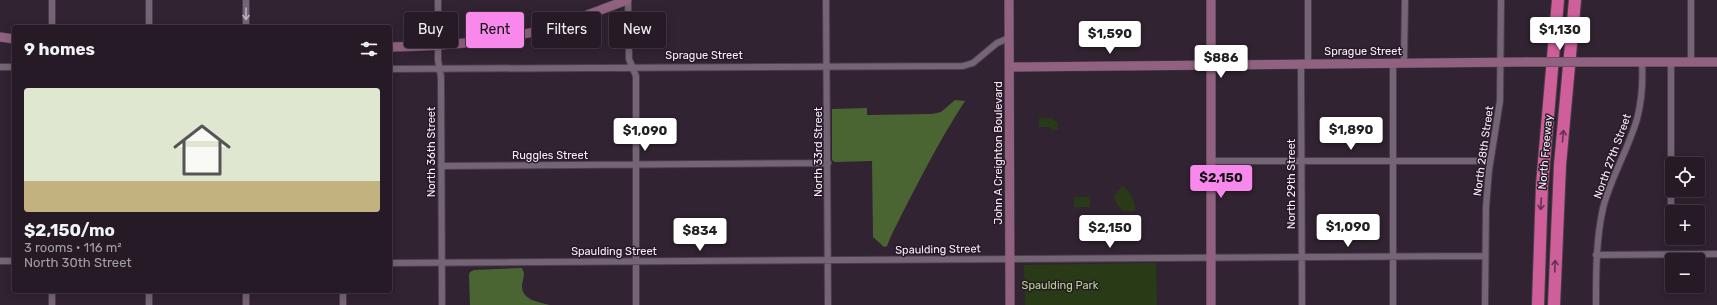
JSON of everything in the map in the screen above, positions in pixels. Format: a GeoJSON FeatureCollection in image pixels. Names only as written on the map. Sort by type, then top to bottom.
{"type":"FeatureCollection","features":[{"type":"Feature","properties":{"kind":"highway"},"geometry":{"type":"LineString","coordinates":[[1551,81],[1554,0]]}},
{"type":"Feature","properties":{"kind":"highway","name":"North Freeway"},"geometry":{"type":"LineString","coordinates":[[1538,305],[1542,193],[1558,0]]}},
{"type":"Feature","properties":{"kind":"highway","name":"North Freeway"},"geometry":{"type":"LineString","coordinates":[[1554,305],[1558,205],[1575,0]]}},
{"type":"Feature","properties":{"kind":"highway"},"geometry":{"type":"LineString","coordinates":[[1568,82],[1581,0]]}},
{"type":"Feature","properties":{"kind":"street"},"geometry":{"type":"LineString","coordinates":[[52,0],[52,25]]}},
{"type":"Feature","properties":{"kind":"street"},"geometry":{"type":"LineString","coordinates":[[149,0],[149,25]]}},
{"type":"Feature","properties":{"kind":"street"},"geometry":{"type":"LineString","coordinates":[[246,0],[246,25]]}},
{"type":"Feature","properties":{"kind":"street","name":"North 36th Street"},"geometry":{"type":"LineString","coordinates":[[438,0],[438,12]]}},
{"type":"Feature","properties":{"kind":"street"},"geometry":{"type":"LineString","coordinates":[[458,44],[486,41],[530,33],[575,20],[628,0],[628,59],[636,76],[636,305]]}},
{"type":"Feature","properties":{"kind":"street","name":"North 33rd Street"},"geometry":{"type":"LineString","coordinates":[[826,0],[828,305]]}},
{"type":"Feature","properties":{"kind":"street","name":"John A Creighton Boulevard"},"geometry":{"type":"LineString","coordinates":[[1009,0],[1010,305]]}},
{"type":"Feature","properties":{"kind":"street"},"geometry":{"type":"LineString","coordinates":[[1211,0],[1211,305]]}},
{"type":"Feature","properties":{"kind":"street","name":"North 29th Street"},"geometry":{"type":"LineString","coordinates":[[1302,305],[1301,161],[1308,0]]}},
{"type":"Feature","properties":{"kind":"street"},"geometry":{"type":"LineString","coordinates":[[1404,0],[1404,62]]}},
{"type":"Feature","properties":{"kind":"street","name":"North 28th Street"},"geometry":{"type":"LineString","coordinates":[[1485,305],[1486,208],[1490,161],[1499,112],[1501,0]]}},
{"type":"Feature","properties":{"kind":"street"},"geometry":{"type":"LineString","coordinates":[[1691,0],[1691,62]]}},
{"type":"Feature","properties":{"kind":"street"},"geometry":{"type":"LineString","coordinates":[[0,37],[12,39]]}},
{"type":"Feature","properties":{"kind":"street","name":"Sprague Street"},"geometry":{"type":"LineString","coordinates":[[392,69],[963,66],[973,63],[997,43],[1009,38]]}},
{"type":"Feature","properties":{"kind":"street"},"geometry":{"type":"LineString","coordinates":[[392,47],[404,47]]}},
{"type":"Feature","properties":{"kind":"street","name":"North 36th Street"},"geometry":{"type":"LineString","coordinates":[[438,48],[440,69],[442,305]]}},
{"type":"Feature","properties":{"kind":"street","name":"Sprague Street"},"geometry":{"type":"LineString","coordinates":[[1010,66],[1404,62],[1717,62]]}},
{"type":"Feature","properties":{"kind":"street","name":"North 27th Street"},"geometry":{"type":"LineString","coordinates":[[1596,305],[1596,255],[1600,226],[1608,192],[1638,115],[1642,90],[1642,62]]}},
{"type":"Feature","properties":{"kind":"street"},"geometry":{"type":"LineString","coordinates":[[1671,62],[1671,205]]}},
{"type":"Feature","properties":{"kind":"street"},"geometry":{"type":"LineString","coordinates":[[1393,63],[1393,305]]}},
{"type":"Feature","properties":{"kind":"street"},"geometry":{"type":"LineString","coordinates":[[0,67],[12,67]]}},
{"type":"Feature","properties":{"kind":"street"},"geometry":{"type":"LineString","coordinates":[[1211,161],[1490,161]]}},
{"type":"Feature","properties":{"kind":"street","name":"Ruggles Street"},"geometry":{"type":"LineString","coordinates":[[441,166],[828,163]]}},
{"type":"Feature","properties":{"kind":"street"},"geometry":{"type":"LineString","coordinates":[[1596,255],[1717,254]]}},
{"type":"Feature","properties":{"kind":"street","name":"Spaulding Street"},"geometry":{"type":"LineString","coordinates":[[392,264],[1485,256]]}},
{"type":"Feature","properties":{"kind":"street"},"geometry":{"type":"LineString","coordinates":[[0,261],[12,261]]}},
{"type":"Feature","properties":{"kind":"street"},"geometry":{"type":"LineString","coordinates":[[52,293],[52,305]]}},
{"type":"Feature","properties":{"kind":"street"},"geometry":{"type":"LineString","coordinates":[[149,293],[149,305]]}},
{"type":"Feature","properties":{"kind":"street"},"geometry":{"type":"LineString","coordinates":[[246,293],[246,305]]}},
{"type":"Feature","properties":{"kind":"street"},"geometry":{"type":"LineString","coordinates":[[343,293],[343,305]]}},
{"type":"Feature","properties":{"kind":"green space"},"geometry":{"type":"Polygon","coordinates":[[[955,100],[965,101],[926,167],[887,246],[884,247],[873,237],[872,161],[835,162],[832,160],[832,109],[867,108],[867,115],[932,114],[941,112],[955,100]]]}},
{"type":"Feature","properties":{"kind":"green space"},"geometry":{"type":"Polygon","coordinates":[[[1039,118],[1052,118],[1058,123],[1058,130],[1051,130],[1051,127],[1039,127],[1039,118]]]}},
{"type":"Feature","properties":{"kind":"green space"},"geometry":{"type":"Polygon","coordinates":[[[1122,186],[1132,197],[1135,211],[1124,211],[1118,206],[1114,196],[1122,186]]]}},
{"type":"Feature","properties":{"kind":"green space"},"geometry":{"type":"Polygon","coordinates":[[[1074,197],[1090,197],[1090,207],[1074,207],[1074,197]]]}},
{"type":"Feature","properties":{"kind":"green space","name":"Spaulding Park"},"geometry":{"type":"Polygon","coordinates":[[[1156,263],[1157,305],[1025,305],[1024,265],[1156,263]]]}},
{"type":"Feature","properties":{"kind":"green space"},"geometry":{"type":"Polygon","coordinates":[[[522,268],[524,273],[522,286],[525,294],[532,300],[550,305],[470,305],[470,272],[474,270],[522,268]]]}}]}
